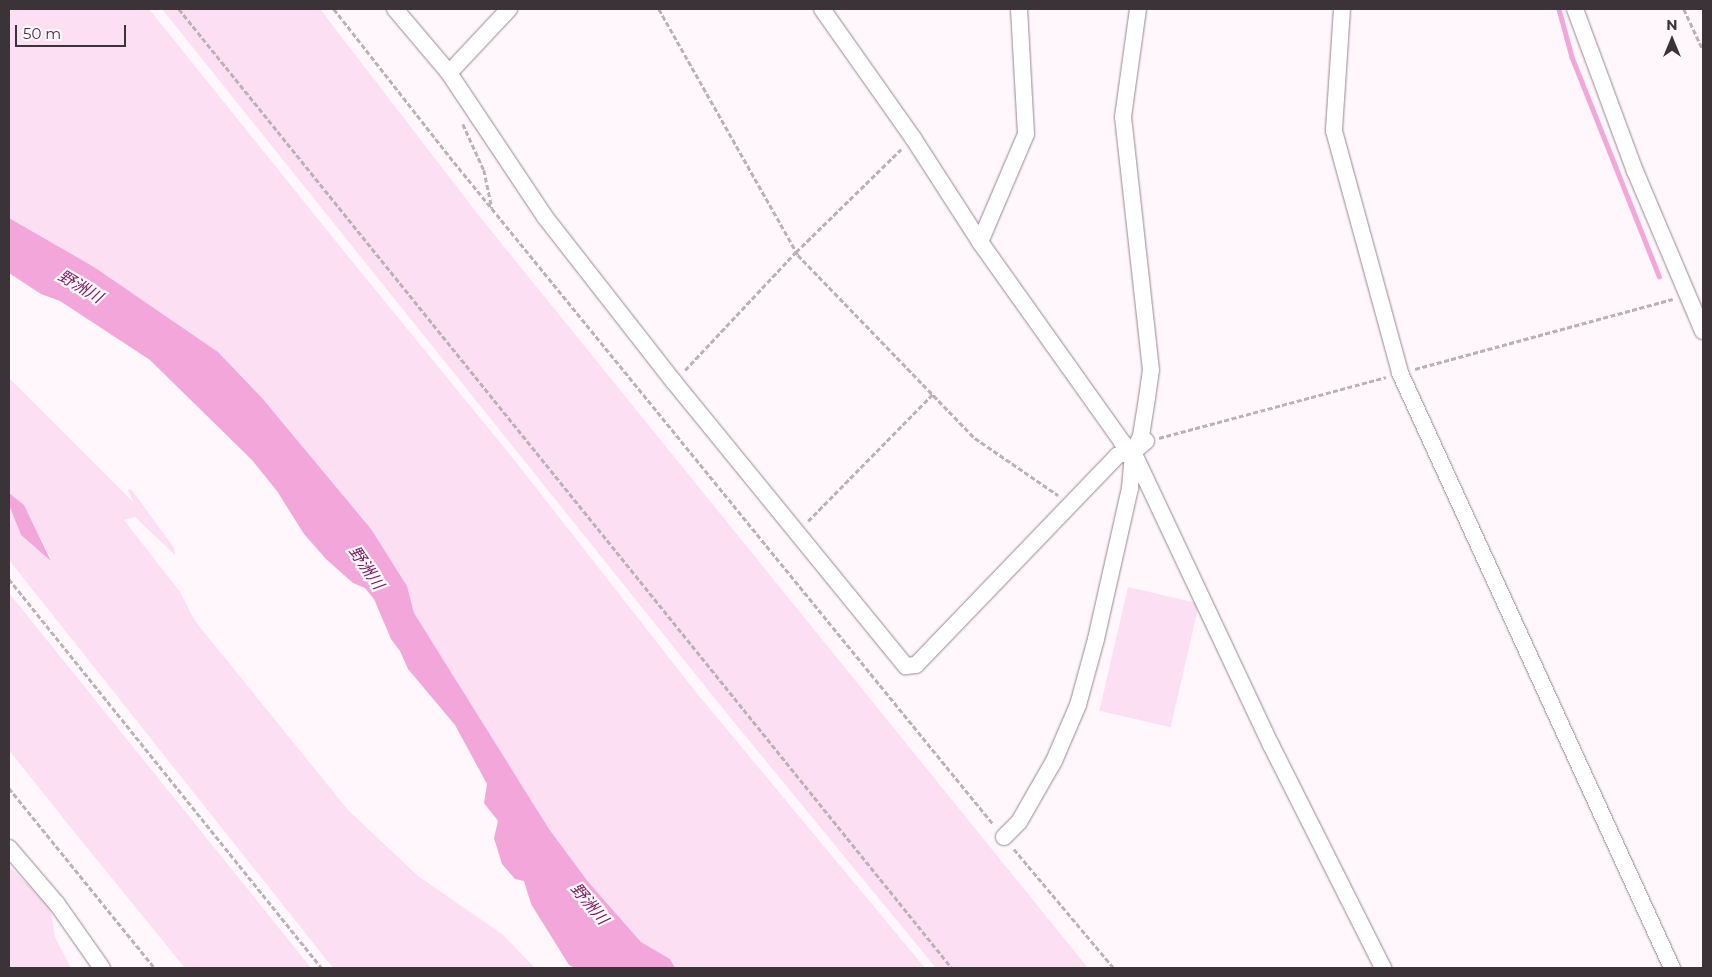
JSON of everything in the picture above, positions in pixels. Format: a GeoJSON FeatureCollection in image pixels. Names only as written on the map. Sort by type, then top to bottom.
{"type":"FeatureCollection","features":[{"type":"Feature","properties":{"kind":"street"},"geometry":{"type":"LineString","coordinates":[[449,73],[509,9]]}},
{"type":"Feature","properties":{"kind":"street"},"geometry":{"type":"LineString","coordinates":[[822,9],[913,138],[980,242],[1116,434],[1133,452],[1271,745],[1383,968]]}},
{"type":"Feature","properties":{"kind":"street"},"geometry":{"type":"LineString","coordinates":[[980,242],[1026,134],[1018,9]]}},
{"type":"Feature","properties":{"kind":"street"},"geometry":{"type":"LineString","coordinates":[[1004,837],[1018,822],[1054,761],[1078,705],[1096,639],[1130,488],[1133,452],[1141,436],[1151,370],[1123,117],[1138,9]]}},
{"type":"Feature","properties":{"kind":"street"},"geometry":{"type":"LineString","coordinates":[[1342,9],[1334,131],[1400,373],[1672,968]]}},
{"type":"Feature","properties":{"kind":"street"},"geometry":{"type":"LineString","coordinates":[[1575,9],[1583,36],[1635,171],[1703,331]]}},
{"type":"Feature","properties":{"kind":"street"},"geometry":{"type":"LineString","coordinates":[[401,11],[449,73],[545,217],[674,382],[906,666],[916,665],[1118,455],[1133,452],[1146,441]]}},
{"type":"Feature","properties":{"kind":"street"},"geometry":{"type":"LineString","coordinates":[[9,848],[63,912],[102,968]]}},
{"type":"Feature","properties":{"kind":"path"},"geometry":{"type":"LineString","coordinates":[[179,9],[952,968]]}},
{"type":"Feature","properties":{"kind":"path"},"geometry":{"type":"LineString","coordinates":[[334,9],[492,209],[1004,837],[1114,968]]}},
{"type":"Feature","properties":{"kind":"path"},"geometry":{"type":"LineString","coordinates":[[659,9],[796,252],[975,438],[1071,504]]}},
{"type":"Feature","properties":{"kind":"path"},"geometry":{"type":"LineString","coordinates":[[1684,9],[1703,50]]}},
{"type":"Feature","properties":{"kind":"path"},"geometry":{"type":"LineString","coordinates":[[462,122],[484,170],[492,209]]}},
{"type":"Feature","properties":{"kind":"path"},"geometry":{"type":"LineString","coordinates":[[674,382],[796,252],[913,138]]}},
{"type":"Feature","properties":{"kind":"path"},"geometry":{"type":"LineString","coordinates":[[1146,441],[1689,295]]}},
{"type":"Feature","properties":{"kind":"path"},"geometry":{"type":"LineString","coordinates":[[797,533],[933,394]]}},
{"type":"Feature","properties":{"kind":"path"},"geometry":{"type":"LineString","coordinates":[[9,579],[322,968]]}},
{"type":"Feature","properties":{"kind":"path"},"geometry":{"type":"LineString","coordinates":[[9,788],[155,968]]}},
{"type":"Feature","properties":{"kind":"shaded area"},"geometry":{"type":"Polygon","coordinates":[[[9,9],[149,9],[515,461],[695,691],[925,968],[675,968],[670,959],[641,942],[589,883],[549,829],[414,613],[407,586],[371,529],[262,398],[218,352],[94,267],[9,218],[9,9]]]}},
{"type":"Feature","properties":{"kind":"shaded area"},"geometry":{"type":"Polygon","coordinates":[[[162,9],[320,9],[480,217],[1088,968],[936,968],[733,721],[162,9]]]}},
{"type":"Feature","properties":{"kind":"shaded area"},"geometry":{"type":"Polygon","coordinates":[[[9,378],[134,503],[128,490],[131,489],[174,548],[175,555],[135,517],[124,520],[180,592],[195,621],[348,810],[418,876],[502,934],[535,968],[333,968],[9,560],[9,505],[21,535],[51,559],[24,505],[9,493],[9,378]]]}},
{"type":"Feature","properties":{"kind":"shaded area"},"geometry":{"type":"Polygon","coordinates":[[[1128,587],[1199,603],[1171,727],[1099,711],[1128,587]]]}},
{"type":"Feature","properties":{"kind":"shaded area"},"geometry":{"type":"Polygon","coordinates":[[[9,593],[311,968],[185,968],[67,823],[9,750],[9,593]]]}},
{"type":"Feature","properties":{"kind":"shaded area"},"geometry":{"type":"Polygon","coordinates":[[[9,866],[50,907],[55,937],[71,968],[9,968],[9,866]]]}},
{"type":"Feature","properties":{"kind":"water","name":"野洲川"},"geometry":{"type":"Polygon","coordinates":[[[9,218],[94,267],[218,352],[262,398],[371,529],[407,586],[414,613],[549,829],[589,883],[641,942],[670,959],[675,968],[575,968],[569,965],[531,904],[524,881],[515,879],[502,864],[494,838],[498,821],[484,803],[487,784],[455,725],[408,669],[400,651],[391,639],[374,599],[365,588],[353,583],[326,559],[304,534],[277,491],[252,460],[150,360],[60,301],[41,294],[9,273],[9,218]]]}},
{"type":"Feature","properties":{"kind":"water"},"geometry":{"type":"Polygon","coordinates":[[[9,493],[24,505],[51,561],[21,535],[9,505],[9,493]]]}},
{"type":"Feature","properties":{"kind":"waterway"},"geometry":{"type":"LineString","coordinates":[[1559,9],[1572,57],[1659,276]]}}]}
